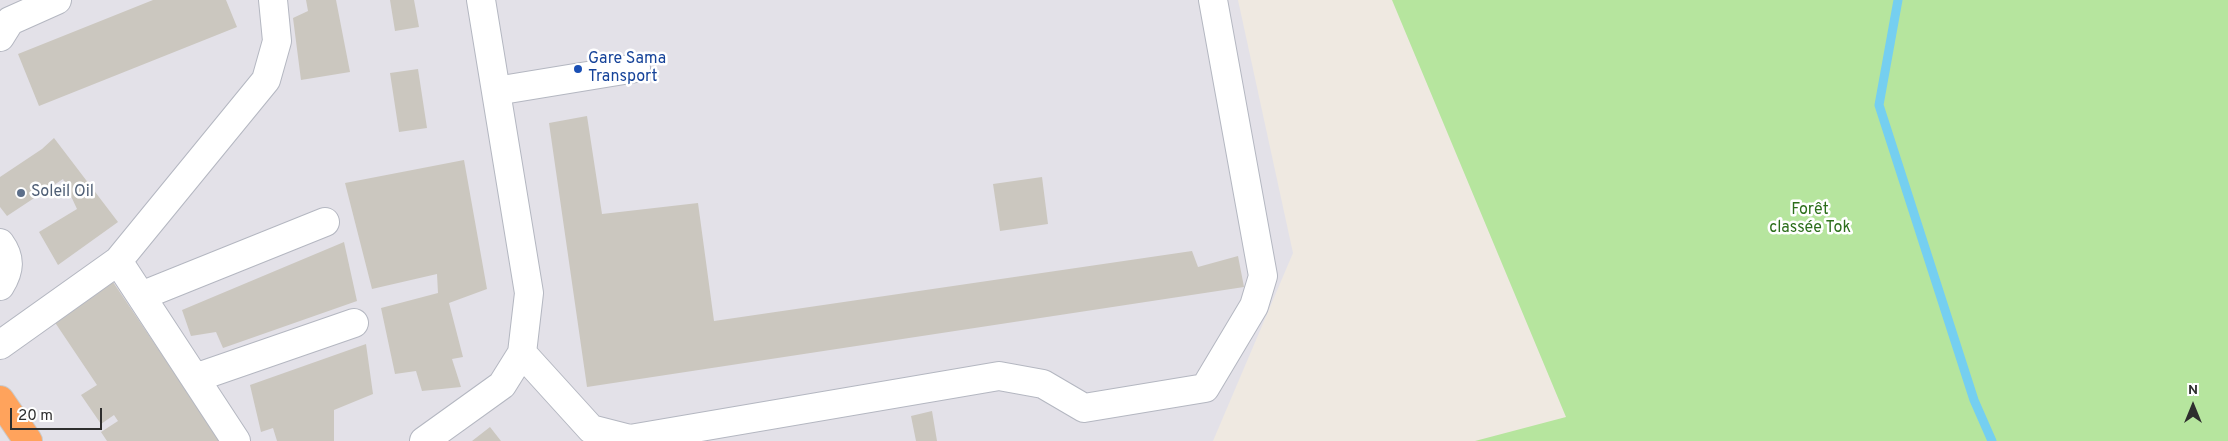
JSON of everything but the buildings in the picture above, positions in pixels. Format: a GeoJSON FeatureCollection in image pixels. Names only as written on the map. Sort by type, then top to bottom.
{"type":"FeatureCollection","features":[{"type":"Feature","properties":{"kind":"highway"},"geometry":{"type":"LineString","coordinates":[[0,400],[28,441]]}},
{"type":"Feature","properties":{"kind":"street"},"geometry":{"type":"LineString","coordinates":[[0,37],[10,21],[57,0]]}},
{"type":"Feature","properties":{"kind":"street"},"geometry":{"type":"LineString","coordinates":[[0,345],[118,261],[266,80],[277,41],[273,0]]}},
{"type":"Feature","properties":{"kind":"street"},"geometry":{"type":"LineString","coordinates":[[424,441],[502,385],[522,354],[529,294],[480,0]]}},
{"type":"Feature","properties":{"kind":"street"},"geometry":{"type":"LineString","coordinates":[[522,354],[592,429],[630,439],[999,376],[1043,384],[1084,408],[1205,388],[1254,306],[1262,276],[1213,0]]}},
{"type":"Feature","properties":{"kind":"street"},"geometry":{"type":"LineString","coordinates":[[496,92],[636,68]]}},
{"type":"Feature","properties":{"kind":"street"},"geometry":{"type":"LineString","coordinates":[[141,296],[325,222]]}},
{"type":"Feature","properties":{"kind":"street"},"geometry":{"type":"LineString","coordinates":[[0,243],[8,254],[7,276],[0,286]]}},
{"type":"Feature","properties":{"kind":"street"},"geometry":{"type":"LineString","coordinates":[[118,261],[236,441]]}},
{"type":"Feature","properties":{"kind":"street"},"geometry":{"type":"LineString","coordinates":[[195,378],[354,323]]}},
{"type":"Feature","properties":{"kind":"shaded area"},"geometry":{"type":"Polygon","coordinates":[[[0,0],[1238,0],[1293,253],[1213,441],[0,441],[0,0]]]}},
{"type":"Feature","properties":{"kind":"green space","name":"Forêt classée Tok"},"geometry":{"type":"Polygon","coordinates":[[[1392,0],[2228,0],[2228,441],[1475,441],[1566,417],[1392,0]]]}},
{"type":"Feature","properties":{"kind":"waterway"},"geometry":{"type":"LineString","coordinates":[[1898,0],[1879,105],[1974,400],[1992,441]]}},
{"type":"Feature","properties":{"kind":"place","name":"Gare Sama Transport"},"geometry":{"type":"Point","coordinates":[578,69]}},
{"type":"Feature","properties":{"kind":"place","name":"Soleil Oil"},"geometry":{"type":"Point","coordinates":[21,193]}}]}
